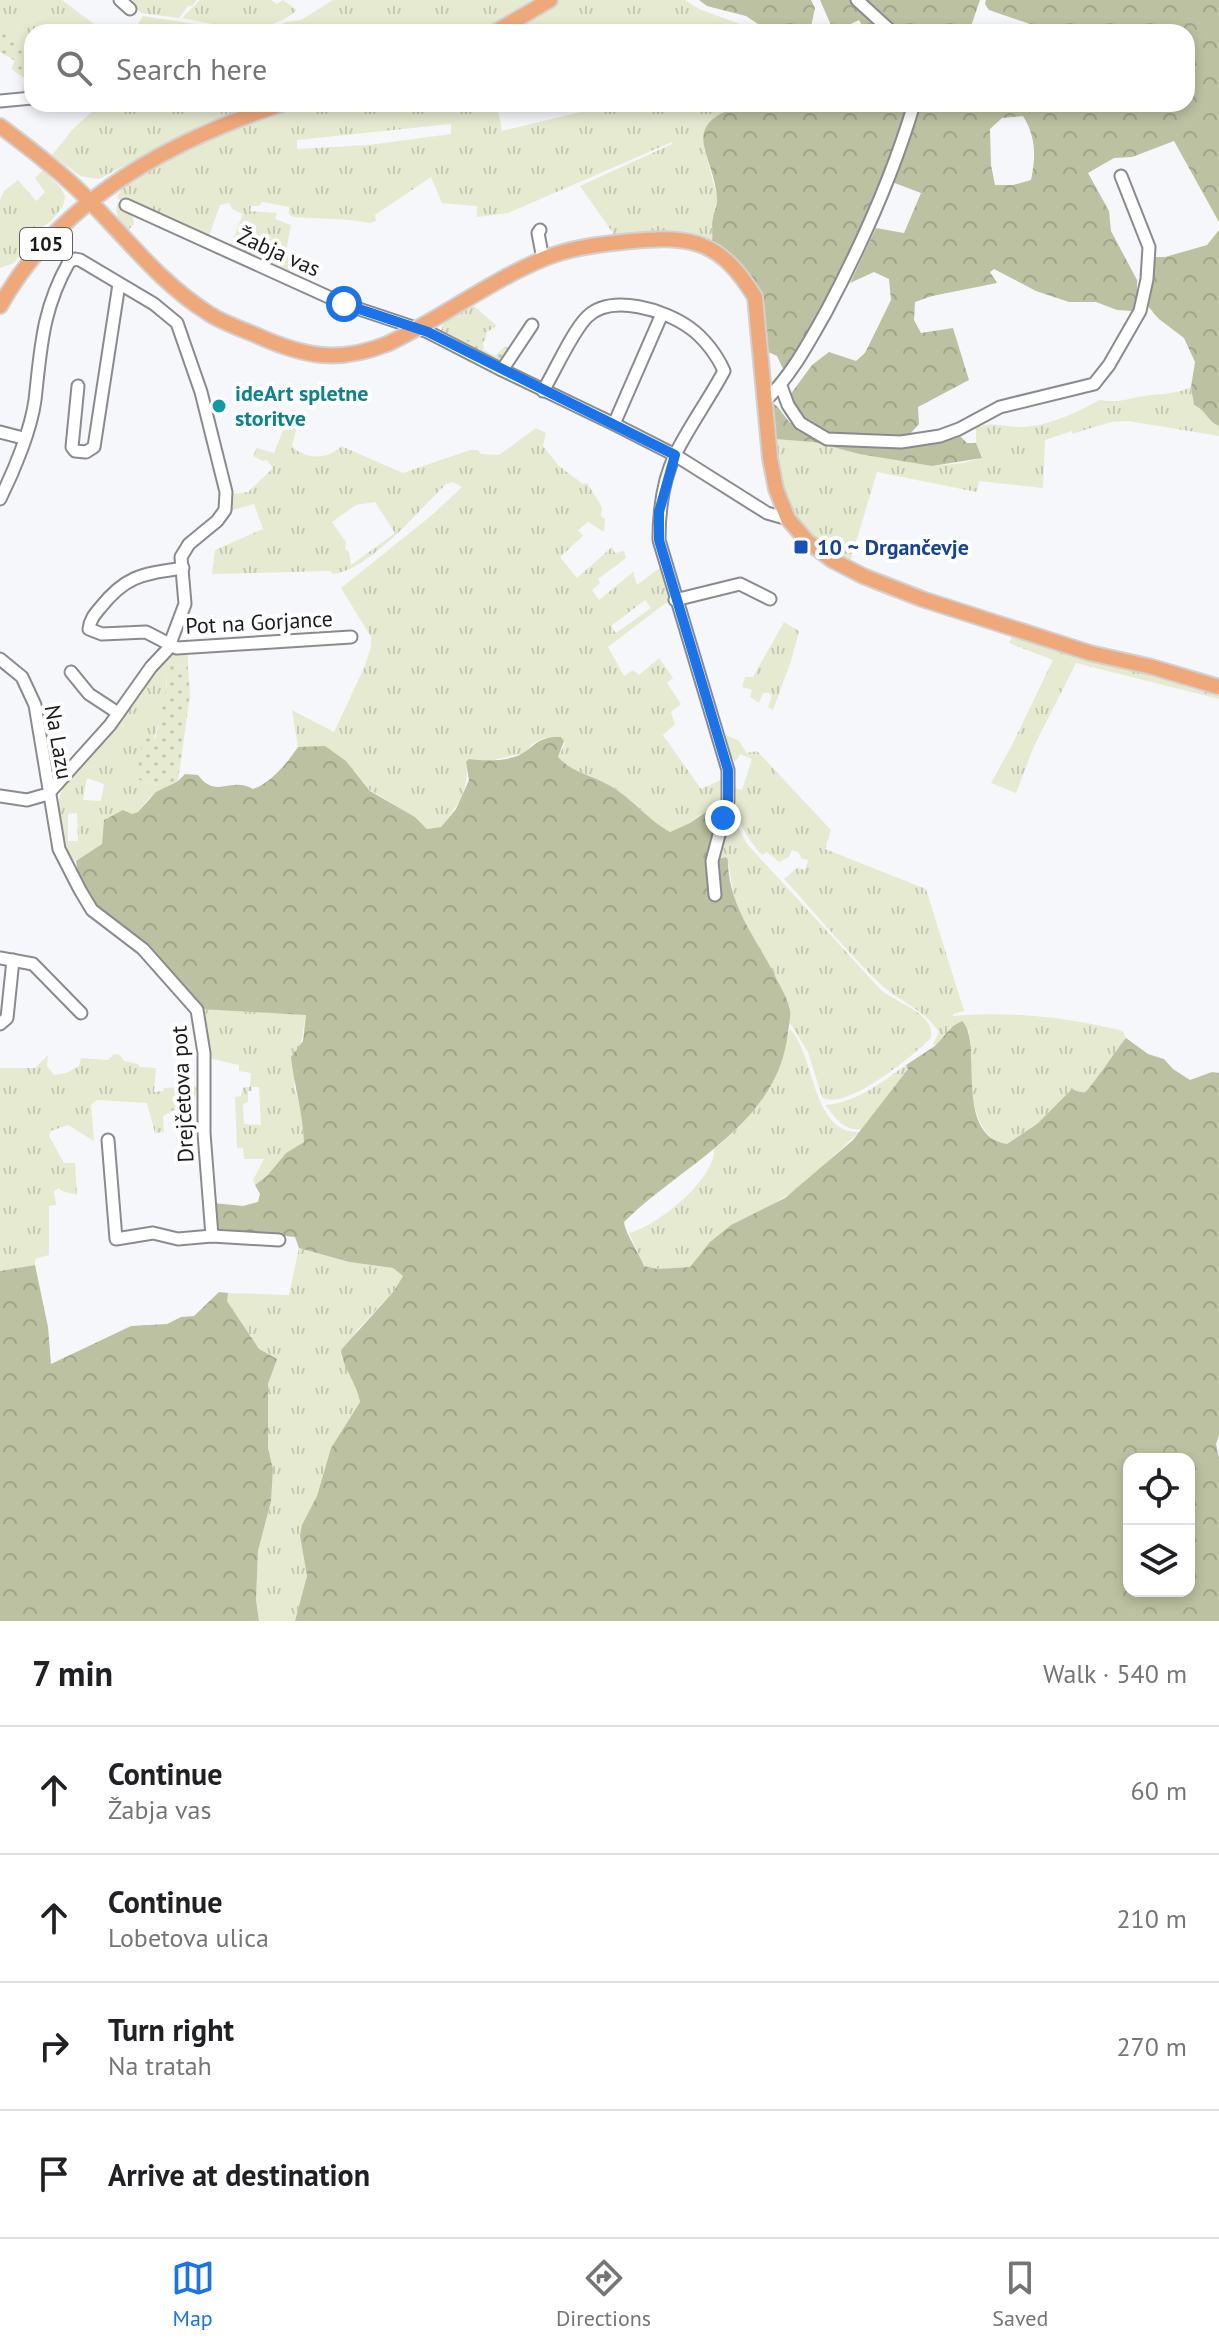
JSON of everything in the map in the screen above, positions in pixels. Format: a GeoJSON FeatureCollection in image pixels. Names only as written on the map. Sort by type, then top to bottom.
{"type":"FeatureCollection","features":[{"type":"Feature","properties":{"kind":"main road"},"geometry":{"type":"LineString","coordinates":[[509,24],[550,0]]}},
{"type":"Feature","properties":{"kind":"main road","name":"105"},"geometry":{"type":"LineString","coordinates":[[0,306],[39,253],[90,202],[155,158],[258,112]]}},
{"type":"Feature","properties":{"kind":"main road"},"geometry":{"type":"LineString","coordinates":[[0,126],[42,158],[90,202],[145,261],[186,298],[211,315],[278,345],[322,357],[368,351],[418,329],[543,259],[593,246],[678,237],[714,251],[744,279],[755,297],[764,402],[776,489],[788,519],[822,553],[863,576],[922,599],[1090,653],[1219,687]]}},
{"type":"Feature","properties":{"kind":"street"},"geometry":{"type":"LineString","coordinates":[[120,0],[130,9]]}},
{"type":"Feature","properties":{"kind":"street"},"geometry":{"type":"LineString","coordinates":[[857,0],[883,24]]}},
{"type":"Feature","properties":{"kind":"street"},"geometry":{"type":"LineString","coordinates":[[0,101],[24,99]]}},
{"type":"Feature","properties":{"kind":"street"},"geometry":{"type":"LineString","coordinates":[[764,402],[781,386],[809,342],[851,262],[912,112]]}},
{"type":"Feature","properties":{"kind":"street"},"geometry":{"type":"LineString","coordinates":[[781,386],[788,405],[800,423],[827,439],[901,442],[940,436],[1000,407],[1094,384],[1109,365],[1140,311],[1147,279],[1149,247],[1121,176]]}},
{"type":"Feature","properties":{"kind":"street","name":"Žabja vas"},"geometry":{"type":"LineString","coordinates":[[126,205],[344,304],[418,329],[675,455],[767,513],[788,519]]}},
{"type":"Feature","properties":{"kind":"street"},"geometry":{"type":"LineString","coordinates":[[540,230],[543,259]]}},
{"type":"Feature","properties":{"kind":"street"},"geometry":{"type":"LineString","coordinates":[[0,499],[34,401],[44,321],[69,262],[75,259],[119,284],[94,447],[86,452],[75,451],[72,447],[78,386]]}},
{"type":"Feature","properties":{"kind":"street","name":"Pot na Gorjance"},"geometry":{"type":"LineString","coordinates":[[48,794],[110,725],[169,645],[185,604],[181,557],[189,544],[223,515],[226,492],[201,392],[177,323],[154,304],[119,284]]}},
{"type":"Feature","properties":{"kind":"street"},"geometry":{"type":"LineString","coordinates":[[543,391],[587,317],[606,304],[631,305],[690,327],[718,357],[724,371],[675,455],[659,512],[659,540],[675,600],[728,770],[728,801],[712,861],[715,895]]}},
{"type":"Feature","properties":{"kind":"street"},"geometry":{"type":"LineString","coordinates":[[614,424],[662,314]]}},
{"type":"Feature","properties":{"kind":"street"},"geometry":{"type":"LineString","coordinates":[[502,370],[532,325]]}},
{"type":"Feature","properties":{"kind":"street"},"geometry":{"type":"LineString","coordinates":[[0,432],[23,438]]}},
{"type":"Feature","properties":{"kind":"street"},"geometry":{"type":"LineString","coordinates":[[169,645],[146,632],[93,632],[89,629],[89,621],[112,593],[127,581],[141,574],[183,568]]}},
{"type":"Feature","properties":{"kind":"street"},"geometry":{"type":"LineString","coordinates":[[675,600],[740,584],[770,599]]}},
{"type":"Feature","properties":{"kind":"street","name":"Pot na Gorjance"},"geometry":{"type":"LineString","coordinates":[[169,645],[177,648],[351,637]]}},
{"type":"Feature","properties":{"kind":"street","name":"Na Lazu"},"geometry":{"type":"LineString","coordinates":[[0,659],[22,677],[35,705],[48,794],[27,800],[0,796]]}},
{"type":"Feature","properties":{"kind":"street"},"geometry":{"type":"LineString","coordinates":[[71,672],[89,694],[118,713]]}},
{"type":"Feature","properties":{"kind":"street","name":"Drejčetova pot"},"geometry":{"type":"LineString","coordinates":[[48,794],[59,849],[92,910],[143,949],[197,1010],[204,1053],[204,1133],[212,1236]]}},
{"type":"Feature","properties":{"kind":"street"},"geometry":{"type":"LineString","coordinates":[[0,958],[33,964],[81,1013]]}},
{"type":"Feature","properties":{"kind":"street"},"geometry":{"type":"LineString","coordinates":[[0,1024],[7,1018],[13,960]]}},
{"type":"Feature","properties":{"kind":"street"},"geometry":{"type":"LineString","coordinates":[[108,1140],[116,1239],[153,1233],[178,1239],[212,1236],[279,1240]]}},
{"type":"Feature","properties":{"kind":"green space"},"geometry":{"type":"Polygon","coordinates":[[[0,0],[62,0],[94,24],[24,24],[24,47],[11,40],[0,28],[0,0]]]}},
{"type":"Feature","properties":{"kind":"green space"},"geometry":{"type":"Polygon","coordinates":[[[133,0],[197,0],[179,18],[141,13],[131,5],[133,0]]]}},
{"type":"Feature","properties":{"kind":"green space"},"geometry":{"type":"Polygon","coordinates":[[[200,0],[271,0],[277,4],[283,0],[297,10],[271,24],[215,24],[182,18],[200,0]]]}},
{"type":"Feature","properties":{"kind":"green space"},"geometry":{"type":"Polygon","coordinates":[[[333,0],[531,0],[521,10],[493,24],[282,24],[301,20],[333,0]]]}},
{"type":"Feature","properties":{"kind":"green space"},"geometry":{"type":"Polygon","coordinates":[[[559,0],[685,0],[699,9],[740,24],[525,24],[559,0]]]}},
{"type":"Feature","properties":{"kind":"green space"},"geometry":{"type":"Polygon","coordinates":[[[699,0],[811,0],[815,8],[812,24],[758,24],[746,16],[707,6],[699,0]]]}},
{"type":"Feature","properties":{"kind":"green space"},"geometry":{"type":"Polygon","coordinates":[[[820,0],[851,0],[878,24],[861,24],[859,20],[851,24],[830,24],[820,0]]]}},
{"type":"Feature","properties":{"kind":"green space"},"geometry":{"type":"Polygon","coordinates":[[[863,0],[980,0],[972,24],[888,24],[863,0]]]}},
{"type":"Feature","properties":{"kind":"green space"},"geometry":{"type":"Polygon","coordinates":[[[986,0],[1219,0],[1219,222],[1174,141],[1132,157],[1114,158],[1088,173],[1109,211],[1111,231],[1137,280],[1137,302],[1133,311],[1117,310],[1096,302],[1069,302],[1036,291],[994,269],[990,272],[997,283],[915,302],[914,320],[921,333],[953,328],[969,380],[918,407],[919,424],[900,445],[920,446],[958,434],[967,443],[976,443],[982,458],[932,466],[859,454],[814,442],[774,439],[769,407],[772,403],[790,423],[798,419],[787,399],[812,365],[829,352],[856,361],[865,353],[891,300],[889,279],[874,272],[850,283],[876,228],[904,233],[921,193],[892,182],[916,112],[1195,112],[1195,24],[1030,24],[989,10],[986,0]],[[1023,116],[1002,118],[990,129],[995,185],[1013,185],[1031,180],[1034,147],[1023,116]]]}},
{"type":"Feature","properties":{"kind":"green space"},"geometry":{"type":"Polygon","coordinates":[[[143,16],[195,24],[138,24],[143,16]]]}},
{"type":"Feature","properties":{"kind":"green space"},"geometry":{"type":"Polygon","coordinates":[[[0,28],[11,40],[24,47],[24,78],[11,69],[15,61],[0,52],[0,28]]]}},
{"type":"Feature","properties":{"kind":"green space"},"geometry":{"type":"Polygon","coordinates":[[[92,112],[234,112],[207,122],[99,179],[80,176],[52,155],[92,112]]]}},
{"type":"Feature","properties":{"kind":"green space"},"geometry":{"type":"Polygon","coordinates":[[[277,112],[498,112],[502,131],[580,112],[724,112],[707,125],[704,148],[718,200],[712,218],[712,242],[722,250],[685,234],[668,232],[612,236],[613,233],[580,186],[672,142],[508,213],[477,217],[477,206],[442,203],[431,177],[375,215],[376,221],[370,223],[293,217],[289,214],[289,207],[262,202],[259,206],[251,206],[250,211],[277,213],[275,219],[291,225],[286,251],[290,253],[290,274],[229,249],[243,214],[232,209],[229,203],[220,205],[208,239],[117,198],[127,184],[146,170],[228,130],[277,112]],[[451,124],[297,140],[297,149],[369,145],[451,134],[451,124]]]}},
{"type":"Feature","properties":{"kind":"green space"},"geometry":{"type":"Polygon","coordinates":[[[725,112],[906,112],[855,252],[826,308],[784,371],[777,356],[768,352],[762,313],[722,250],[712,242],[712,220],[717,198],[704,141],[705,130],[711,121],[725,112]]]}},
{"type":"Feature","properties":{"kind":"green space"},"geometry":{"type":"Polygon","coordinates":[[[43,170],[61,188],[65,196],[63,206],[51,221],[38,230],[14,263],[0,268],[0,200],[4,191],[18,180],[36,201],[45,192],[35,178],[43,170]]]}},
{"type":"Feature","properties":{"kind":"green space"},"geometry":{"type":"Polygon","coordinates":[[[118,203],[135,210],[134,224],[128,230],[118,218],[118,203]]]}},
{"type":"Feature","properties":{"kind":"green space"},"geometry":{"type":"Polygon","coordinates":[[[1219,230],[1219,426],[1194,405],[1191,387],[1195,362],[1184,338],[1159,319],[1147,305],[1152,257],[1165,257],[1207,245],[1219,230]]]}},
{"type":"Feature","properties":{"kind":"green space"},"geometry":{"type":"Polygon","coordinates":[[[474,306],[497,326],[473,340],[448,340],[441,331],[444,322],[474,306]]]}},
{"type":"Feature","properties":{"kind":"green space"},"geometry":{"type":"Polygon","coordinates":[[[483,332],[487,333],[484,350],[495,356],[505,346],[513,351],[502,365],[448,340],[473,340],[483,332]]]}},
{"type":"Feature","properties":{"kind":"green space"},"geometry":{"type":"Polygon","coordinates":[[[1191,387],[1194,405],[1219,426],[1219,436],[1129,421],[1111,422],[1072,434],[1072,431],[1045,440],[1043,488],[979,481],[977,492],[877,472],[850,562],[813,537],[801,525],[785,498],[774,439],[814,442],[859,454],[932,466],[963,463],[982,458],[976,443],[976,428],[982,426],[1029,427],[1071,414],[1099,400],[1174,393],[1191,387]]]}},
{"type":"Feature","properties":{"kind":"green space"},"geometry":{"type":"Polygon","coordinates":[[[286,423],[297,426],[292,446],[303,454],[323,456],[341,446],[403,473],[470,450],[499,455],[536,428],[546,433],[543,446],[559,466],[583,484],[587,483],[602,507],[601,516],[605,519],[604,532],[588,522],[578,530],[583,536],[560,557],[577,578],[612,547],[615,553],[624,551],[626,558],[598,579],[600,583],[592,590],[599,600],[633,572],[637,585],[662,566],[671,599],[608,647],[624,676],[633,670],[639,675],[659,658],[673,678],[667,683],[681,704],[671,712],[675,724],[663,735],[701,789],[725,778],[723,807],[701,814],[670,832],[612,787],[563,762],[558,757],[565,744],[561,737],[544,738],[532,744],[525,753],[489,761],[469,759],[464,789],[457,805],[441,827],[427,829],[415,817],[370,790],[346,761],[325,747],[298,747],[292,710],[334,732],[371,647],[371,637],[341,588],[462,487],[453,482],[446,484],[393,537],[363,562],[348,570],[333,574],[330,571],[212,574],[215,550],[263,529],[254,504],[228,511],[227,495],[248,492],[273,468],[267,460],[253,456],[257,448],[274,453],[286,423]],[[375,502],[356,505],[332,522],[346,542],[345,549],[349,552],[351,565],[395,533],[375,502]],[[645,600],[611,626],[616,633],[651,608],[645,600]]]}},
{"type":"Feature","properties":{"kind":"green space"},"geometry":{"type":"Polygon","coordinates":[[[784,622],[799,631],[773,710],[768,707],[772,696],[769,693],[763,693],[759,703],[750,697],[752,690],[742,687],[745,677],[753,677],[784,622]]]}},
{"type":"Feature","properties":{"kind":"green space"},"geometry":{"type":"Polygon","coordinates":[[[1013,635],[1086,658],[1206,687],[1219,692],[1219,699],[1076,663],[1034,746],[1016,793],[991,783],[1053,660],[1009,643],[1013,635]]]}},
{"type":"Feature","properties":{"kind":"green space"},"geometry":{"type":"Polygon","coordinates":[[[177,653],[188,653],[188,666],[167,664],[159,723],[136,779],[166,787],[149,798],[138,812],[132,814],[123,810],[104,820],[102,844],[76,861],[64,852],[60,838],[58,819],[62,791],[74,771],[106,738],[145,678],[165,659],[177,653]],[[87,778],[83,800],[101,801],[104,784],[87,778]],[[77,813],[68,814],[68,841],[78,841],[77,813]]]}},
{"type":"Feature","properties":{"kind":"green space"},"geometry":{"type":"Polygon","coordinates":[[[167,664],[188,666],[190,695],[178,781],[166,787],[136,779],[143,738],[156,738],[167,684],[167,664]]]}},
{"type":"Feature","properties":{"kind":"green space"},"geometry":{"type":"Polygon","coordinates":[[[722,726],[722,734],[738,740],[747,753],[757,751],[831,830],[825,849],[926,889],[964,1011],[953,1016],[1038,1016],[1123,1031],[1126,1038],[1088,1090],[1072,1089],[1037,1124],[1007,1144],[993,1138],[983,1128],[973,1097],[969,1031],[953,1026],[935,1046],[933,1044],[939,1032],[933,1024],[877,981],[784,879],[797,868],[805,870],[808,860],[792,850],[789,857],[779,862],[767,852],[762,855],[750,840],[737,815],[734,797],[735,788],[742,790],[752,759],[740,754],[736,761],[726,758],[718,731],[722,726]]]}},
{"type":"Feature","properties":{"kind":"green space"},"geometry":{"type":"Polygon","coordinates":[[[561,737],[564,741],[558,757],[563,762],[612,787],[670,832],[716,805],[723,807],[708,861],[718,875],[719,859],[726,857],[728,860],[729,877],[738,907],[790,1010],[787,1040],[778,1071],[764,1097],[721,1143],[624,1222],[644,1266],[657,1269],[690,1267],[710,1242],[731,1225],[785,1198],[853,1140],[908,1069],[906,1065],[935,1046],[953,1026],[962,1021],[971,1047],[974,1106],[980,1124],[990,1137],[1007,1144],[1037,1124],[1072,1089],[1088,1090],[1126,1038],[1148,1054],[1164,1059],[1190,1080],[1212,1072],[1219,1073],[1219,1435],[1216,1444],[1219,1458],[1219,1621],[295,1621],[307,1576],[300,1536],[302,1525],[317,1496],[331,1448],[360,1402],[341,1350],[394,1291],[403,1276],[393,1268],[349,1262],[299,1248],[295,1237],[219,1229],[213,1203],[243,1206],[258,1202],[260,1194],[255,1185],[286,1153],[304,1142],[291,1057],[303,1041],[306,1015],[201,1009],[193,997],[104,918],[81,890],[76,861],[102,844],[104,820],[123,810],[132,814],[138,812],[156,792],[185,774],[198,775],[211,786],[238,785],[253,789],[273,777],[298,747],[325,746],[346,761],[370,791],[415,817],[427,829],[441,827],[456,809],[469,780],[466,762],[469,759],[506,759],[520,755],[538,742],[561,737]]]}},
{"type":"Feature","properties":{"kind":"green space"},"geometry":{"type":"Polygon","coordinates":[[[729,809],[747,844],[880,989],[921,1015],[931,1029],[931,1038],[910,1057],[862,1090],[832,1100],[822,1097],[808,1052],[790,1023],[790,1007],[735,904],[728,860],[726,857],[719,859],[719,844],[729,809]]]}},
{"type":"Feature","properties":{"kind":"green space"},"geometry":{"type":"Polygon","coordinates":[[[201,1009],[306,1014],[294,1085],[303,1120],[304,1142],[286,1153],[255,1185],[253,1180],[264,1159],[244,1159],[243,1148],[237,1148],[235,1097],[241,1096],[243,1087],[250,1087],[251,1073],[239,1071],[239,1065],[208,1058],[208,1033],[201,1009]],[[259,1087],[248,1091],[248,1102],[243,1104],[244,1124],[261,1125],[259,1087]]]}},
{"type":"Feature","properties":{"kind":"green space"},"geometry":{"type":"Polygon","coordinates":[[[790,1029],[805,1056],[823,1107],[832,1120],[844,1129],[859,1132],[804,1184],[766,1209],[731,1225],[710,1242],[690,1267],[657,1269],[644,1266],[629,1233],[654,1222],[695,1187],[712,1161],[714,1149],[736,1129],[764,1094],[779,1067],[790,1029]]]}},
{"type":"Feature","properties":{"kind":"green space"},"geometry":{"type":"Polygon","coordinates":[[[114,1054],[140,1067],[156,1068],[154,1092],[163,1091],[164,1088],[197,1086],[195,1099],[163,1116],[164,1132],[155,1133],[147,1103],[97,1100],[91,1105],[94,1141],[68,1125],[51,1131],[49,1136],[64,1163],[75,1163],[77,1195],[59,1188],[54,1191],[56,1205],[49,1206],[49,1255],[35,1259],[35,1265],[0,1271],[0,1068],[35,1068],[48,1055],[47,1066],[54,1075],[79,1066],[81,1058],[108,1060],[114,1054]]]}},
{"type":"Feature","properties":{"kind":"green space"},"geometry":{"type":"Polygon","coordinates":[[[906,1065],[909,1068],[862,1129],[845,1126],[825,1105],[858,1096],[906,1065]]]}},
{"type":"Feature","properties":{"kind":"green space"},"geometry":{"type":"Polygon","coordinates":[[[299,1248],[349,1262],[393,1268],[403,1276],[394,1291],[358,1329],[341,1356],[357,1387],[360,1402],[331,1448],[317,1496],[300,1536],[307,1576],[295,1621],[259,1621],[256,1600],[258,1551],[271,1501],[273,1469],[268,1448],[268,1384],[276,1359],[259,1349],[227,1301],[228,1293],[289,1295],[299,1248]]]}},
{"type":"Feature","properties":{"kind":"green space"},"geometry":{"type":"Polygon","coordinates":[[[35,1265],[48,1327],[51,1364],[131,1326],[167,1324],[181,1317],[194,1316],[219,1292],[228,1293],[227,1301],[259,1349],[277,1359],[268,1384],[268,1448],[273,1469],[271,1501],[258,1551],[256,1600],[259,1621],[0,1621],[0,1271],[35,1265]]]}},
{"type":"Feature","properties":{"kind":"place","name":"ideArt spletne storitve"},"geometry":{"type":"Point","coordinates":[219,406]}},
{"type":"Feature","properties":{"kind":"place","name":"10 ~ Drgančevje"},"geometry":{"type":"Point","coordinates":[801,547]}},
{"type":"Feature","properties":{"kind":"route"},"geometry":{"type":"LineString","coordinates":[[344,304],[428,332],[675,455],[659,512],[659,540],[728,770],[730,782],[723,818]]}}]}
